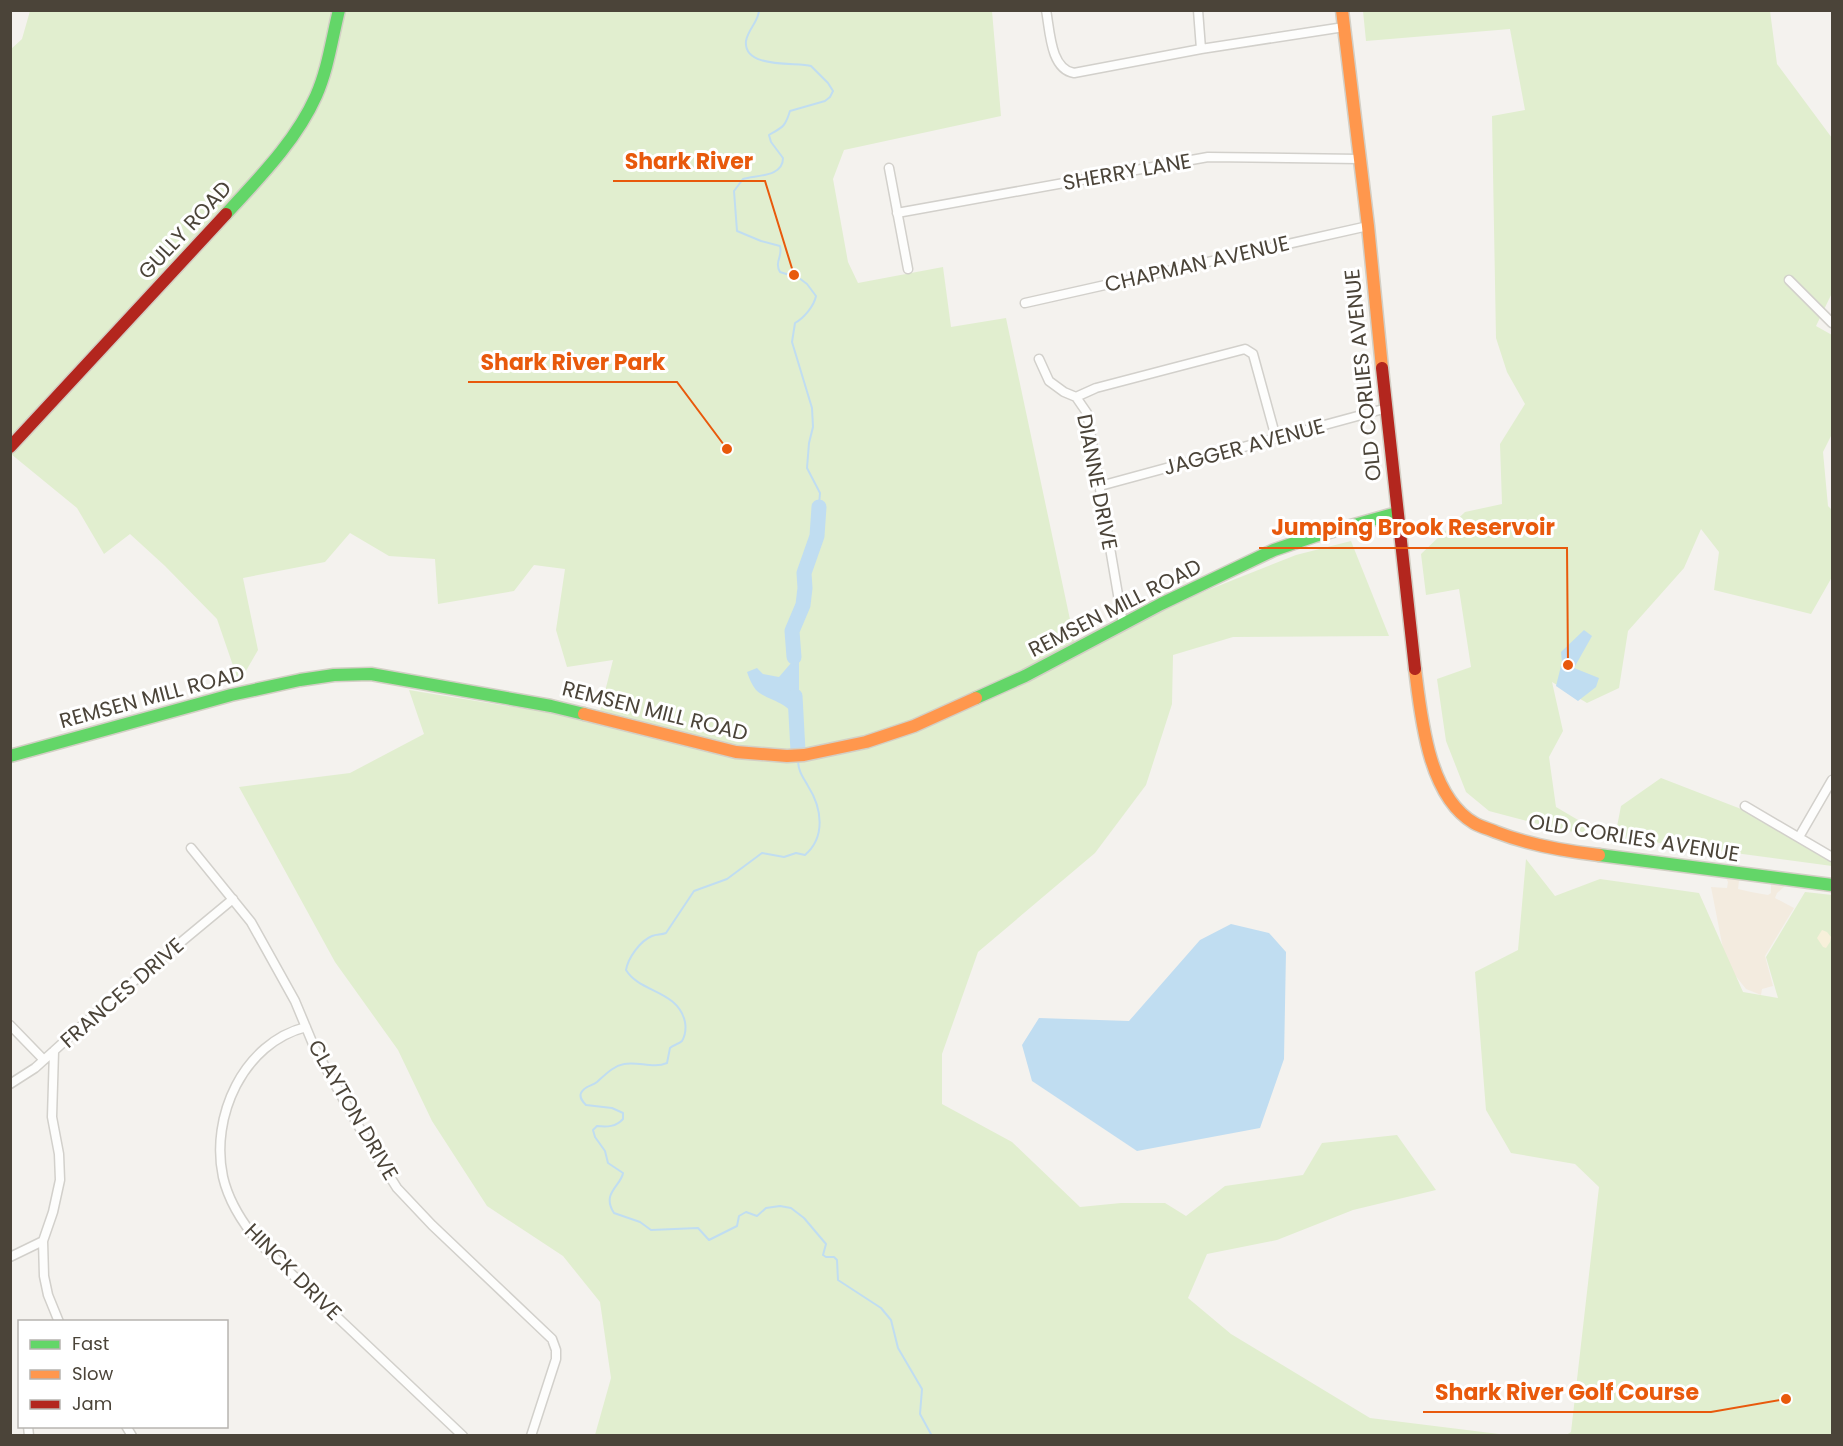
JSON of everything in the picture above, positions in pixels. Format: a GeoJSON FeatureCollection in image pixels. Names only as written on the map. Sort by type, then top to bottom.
{"type":"FeatureCollection","features":[{"type":"Feature","properties":{"kind":"street","name":"GULLY ROAD"},"geometry":{"type":"LineString","coordinates":[[10,447],[249,189],[290,141],[316,96],[325,71],[339,10]]}},
{"type":"Feature","properties":{"kind":"street"},"geometry":{"type":"LineString","coordinates":[[1046,10],[1056,59],[1059,65],[1068,72],[1074,73],[1201,49],[1344,27]]}},
{"type":"Feature","properties":{"kind":"street"},"geometry":{"type":"LineString","coordinates":[[1198,10],[1201,49]]}},
{"type":"Feature","properties":{"kind":"street","name":"OLD CORLIES AVENUE"},"geometry":{"type":"LineString","coordinates":[[1342,10],[1368,226],[1397,513],[1425,734],[1432,762],[1444,791],[1468,819],[1481,828],[1508,837],[1567,850],[1833,885]]}},
{"type":"Feature","properties":{"kind":"street","name":"SHERRY LANE"},"geometry":{"type":"LineString","coordinates":[[897,213],[1208,157],[1359,159]]}},
{"type":"Feature","properties":{"kind":"street"},"geometry":{"type":"LineString","coordinates":[[888,168],[908,269]]}},
{"type":"Feature","properties":{"kind":"street","name":"CHAPMAN AVENUE"},"geometry":{"type":"LineString","coordinates":[[1025,303],[1368,226]]}},
{"type":"Feature","properties":{"kind":"street"},"geometry":{"type":"LineString","coordinates":[[1789,280],[1833,323]]}},
{"type":"Feature","properties":{"kind":"street"},"geometry":{"type":"LineString","coordinates":[[1076,397],[1096,388],[1245,349],[1253,354],[1276,438]]}},
{"type":"Feature","properties":{"kind":"street","name":"DIANNE DRIVE"},"geometry":{"type":"LineString","coordinates":[[1039,359],[1045,374],[1054,386],[1076,397],[1087,412],[1123,624]]}},
{"type":"Feature","properties":{"kind":"street","name":"JAGGER AVENUE"},"geometry":{"type":"LineString","coordinates":[[1100,486],[1387,408]]}},
{"type":"Feature","properties":{"kind":"street","name":"REMSEN MILL ROAD"},"geometry":{"type":"LineString","coordinates":[[10,756],[186,706],[289,680],[344,673],[370,674],[551,706],[723,750],[756,755],[804,755],[866,742],[914,726],[1025,676],[1123,624],[1274,550],[1397,513]]}},
{"type":"Feature","properties":{"kind":"street"},"geometry":{"type":"LineString","coordinates":[[1799,837],[1833,780]]}},
{"type":"Feature","properties":{"kind":"street"},"geometry":{"type":"LineString","coordinates":[[1745,806],[1833,857]]}},
{"type":"Feature","properties":{"kind":"street","name":"CLAYTON DRIVE"},"geometry":{"type":"LineString","coordinates":[[191,848],[251,922],[295,1001],[315,1049],[397,1188],[432,1225],[548,1333],[554,1342],[556,1359],[531,1436]]}},
{"type":"Feature","properties":{"kind":"street","name":"FRANCES DRIVE"},"geometry":{"type":"LineString","coordinates":[[10,1084],[44,1060],[233,899]]}},
{"type":"Feature","properties":{"kind":"street"},"geometry":{"type":"LineString","coordinates":[[10,1025],[44,1060]]}},
{"type":"Feature","properties":{"kind":"street","name":"HINCK DRIVE"},"geometry":{"type":"LineString","coordinates":[[306,1027],[292,1030],[262,1051],[244,1072],[230,1098],[223,1124],[220,1150],[223,1176],[232,1203],[244,1225],[260,1244],[463,1436]]}},
{"type":"Feature","properties":{"kind":"street"},"geometry":{"type":"LineString","coordinates":[[54,1051],[52,1118],[59,1154],[60,1180],[53,1212],[43,1241],[44,1276],[48,1295],[58,1320]]}},
{"type":"Feature","properties":{"kind":"street"},"geometry":{"type":"LineString","coordinates":[[10,1257],[43,1241]]}},
{"type":"Feature","properties":{"kind":"shaded area"},"geometry":{"type":"Polygon","coordinates":[[[1725,876],[1741,879],[1738,889],[1768,895],[1771,893],[1771,884],[1785,886],[1775,898],[1794,908],[1765,956],[1773,986],[1762,989],[1761,995],[1746,989],[1726,964],[1711,887],[1727,888],[1728,882],[1725,876]]]}},
{"type":"Feature","properties":{"kind":"green space"},"geometry":{"type":"Polygon","coordinates":[[[30,11],[992,11],[1001,116],[844,150],[833,179],[848,262],[858,283],[943,267],[951,327],[1006,318],[1075,643],[1296,555],[1351,541],[1389,636],[1233,637],[1173,655],[1172,704],[1146,785],[1095,853],[978,952],[942,1054],[942,1104],[1012,1142],[1080,1207],[1121,1203],[1165,1203],[1186,1216],[1225,1186],[1303,1175],[1322,1143],[1397,1135],[1436,1190],[1353,1210],[1277,1240],[1207,1254],[1188,1298],[1231,1334],[1370,1418],[1507,1435],[595,1435],[611,1378],[600,1302],[563,1256],[487,1206],[432,1121],[398,1050],[335,962],[239,787],[350,773],[424,734],[409,690],[526,709],[599,715],[613,660],[567,667],[556,630],[565,569],[534,565],[514,591],[438,604],[435,559],[389,556],[350,533],[325,562],[243,578],[258,650],[239,683],[217,619],[165,566],[130,534],[104,554],[77,508],[11,454],[10,50],[22,39],[30,11]]]}},
{"type":"Feature","properties":{"kind":"green space"},"geometry":{"type":"Polygon","coordinates":[[[1363,11],[1770,11],[1777,64],[1832,138],[1832,293],[1816,326],[1832,335],[1832,434],[1823,452],[1828,506],[1832,510],[1832,577],[1811,614],[1714,590],[1719,552],[1701,529],[1684,568],[1628,631],[1619,688],[1587,703],[1552,682],[1563,731],[1549,757],[1556,807],[1590,827],[1589,834],[1561,830],[1489,811],[1466,792],[1446,741],[1437,679],[1471,667],[1459,589],[1426,595],[1421,554],[1465,512],[1502,504],[1500,444],[1525,404],[1507,372],[1496,338],[1492,116],[1525,110],[1510,29],[1366,41],[1363,11]]]}},
{"type":"Feature","properties":{"kind":"green space"},"geometry":{"type":"Polygon","coordinates":[[[1661,778],[1754,814],[1832,861],[1832,866],[1615,837],[1621,806],[1661,778]]]}},
{"type":"Feature","properties":{"kind":"green space"},"geometry":{"type":"Polygon","coordinates":[[[1526,859],[1555,896],[1600,879],[1699,893],[1743,992],[1778,998],[1766,957],[1805,892],[1832,895],[1832,1435],[1566,1435],[1571,1432],[1599,1187],[1575,1164],[1511,1153],[1486,1110],[1475,972],[1518,950],[1526,859]]]}},
{"type":"Feature","properties":{"kind":"sand"},"geometry":{"type":"Polygon","coordinates":[[[1822,930],[1831,937],[1826,948],[1817,938],[1822,930]]]}},
{"type":"Feature","properties":{"kind":"water"},"geometry":{"type":"Polygon","coordinates":[[[1584,630],[1592,636],[1574,668],[1599,678],[1596,687],[1578,701],[1556,686],[1562,662],[1561,652],[1584,630]]]}},
{"type":"Feature","properties":{"kind":"water"},"geometry":{"type":"Polygon","coordinates":[[[792,638],[799,640],[799,715],[795,718],[782,704],[756,690],[747,672],[757,668],[763,674],[779,677],[791,663],[789,652],[792,638]]]}},
{"type":"Feature","properties":{"kind":"water"},"geometry":{"type":"Polygon","coordinates":[[[1231,924],[1269,933],[1286,952],[1284,1059],[1260,1128],[1137,1151],[1032,1081],[1022,1045],[1039,1018],[1129,1021],[1200,940],[1231,924]]]}},
{"type":"Feature","properties":{"kind":"waterway"},"geometry":{"type":"LineString","coordinates":[[710,10],[716,10]]}},
{"type":"Feature","properties":{"kind":"waterway"},"geometry":{"type":"LineString","coordinates":[[759,10],[746,41],[747,50],[753,56],[772,63],[811,66],[833,91],[825,101],[790,111],[783,126],[769,135],[771,142],[783,158],[779,169],[768,174],[743,179],[734,191],[737,231],[780,246],[778,265],[780,272],[799,278],[816,296],[808,311],[795,323],[792,342],[812,408],[813,427],[807,468],[820,493],[818,533],[808,561],[805,587],[792,638]]}},
{"type":"Feature","properties":{"kind":"waterway"},"geometry":{"type":"LineString","coordinates":[[794,657],[792,631],[803,605],[804,573],[817,536],[819,507]]}},
{"type":"Feature","properties":{"kind":"waterway"},"geometry":{"type":"LineString","coordinates":[[795,696],[798,751]]}},
{"type":"Feature","properties":{"kind":"waterway"},"geometry":{"type":"LineString","coordinates":[[798,760],[800,771],[813,795],[819,813],[819,831],[812,848],[805,855],[796,853],[784,857],[762,853],[727,879],[694,891],[666,933],[648,938],[635,950],[626,970],[632,978],[675,1004],[685,1022],[683,1039],[670,1048],[667,1063],[620,1065],[584,1089],[581,1097],[586,1105],[612,1108],[623,1113],[623,1119],[617,1124],[597,1126],[593,1130],[605,1151],[608,1163],[623,1173],[611,1195],[610,1200],[614,1213],[640,1222],[651,1230],[698,1228],[709,1240],[737,1226],[739,1216],[746,1212],[757,1216],[766,1208],[780,1206],[791,1208],[804,1218],[826,1244],[823,1255],[834,1257],[837,1260],[838,1280],[881,1308],[891,1320],[898,1348],[922,1389],[920,1414],[932,1436]]}},
{"type":"Feature","properties":{"kind":"traffic: fast"},"geometry":{"type":"LineString","coordinates":[[226,214],[276,158],[308,113],[324,75],[339,10]]}},
{"type":"Feature","properties":{"kind":"traffic: fast"},"geometry":{"type":"LineString","coordinates":[[976,698],[1025,676],[1161,604],[1274,550],[1397,513]]}},
{"type":"Feature","properties":{"kind":"traffic: fast"},"geometry":{"type":"LineString","coordinates":[[10,756],[231,695],[334,675],[371,674],[584,714]]}},
{"type":"Feature","properties":{"kind":"traffic: fast"},"geometry":{"type":"LineString","coordinates":[[1599,855],[1832,885]]}},
{"type":"Feature","properties":{"kind":"traffic: slow"},"geometry":{"type":"LineString","coordinates":[[1342,10],[1368,226],[1382,368]]}},
{"type":"Feature","properties":{"kind":"traffic: slow"},"geometry":{"type":"LineString","coordinates":[[1415,669],[1420,710],[1430,754],[1446,794],[1459,811],[1474,823],[1508,837],[1547,847],[1599,855]]}},
{"type":"Feature","properties":{"kind":"traffic: slow"},"geometry":{"type":"LineString","coordinates":[[584,714],[736,752],[787,756],[804,755],[866,742],[914,726],[976,698]]}},
{"type":"Feature","properties":{"kind":"traffic: jam"},"geometry":{"type":"LineString","coordinates":[[10,447],[226,214]]}},
{"type":"Feature","properties":{"kind":"traffic: jam"},"geometry":{"type":"LineString","coordinates":[[1382,368],[1415,669]]}},
{"type":"Feature","properties":{"kind":"place","name":"Shark River"},"geometry":{"type":"Point","coordinates":[794,275]}},
{"type":"Feature","properties":{"kind":"place","name":"Shark River Park"},"geometry":{"type":"Point","coordinates":[727,449]}},
{"type":"Feature","properties":{"kind":"place","name":"Jumping Brook Reservoir"},"geometry":{"type":"Point","coordinates":[1568,665]}},
{"type":"Feature","properties":{"kind":"place","name":"Shark River Golf Course"},"geometry":{"type":"Point","coordinates":[1786,1399]}}]}
